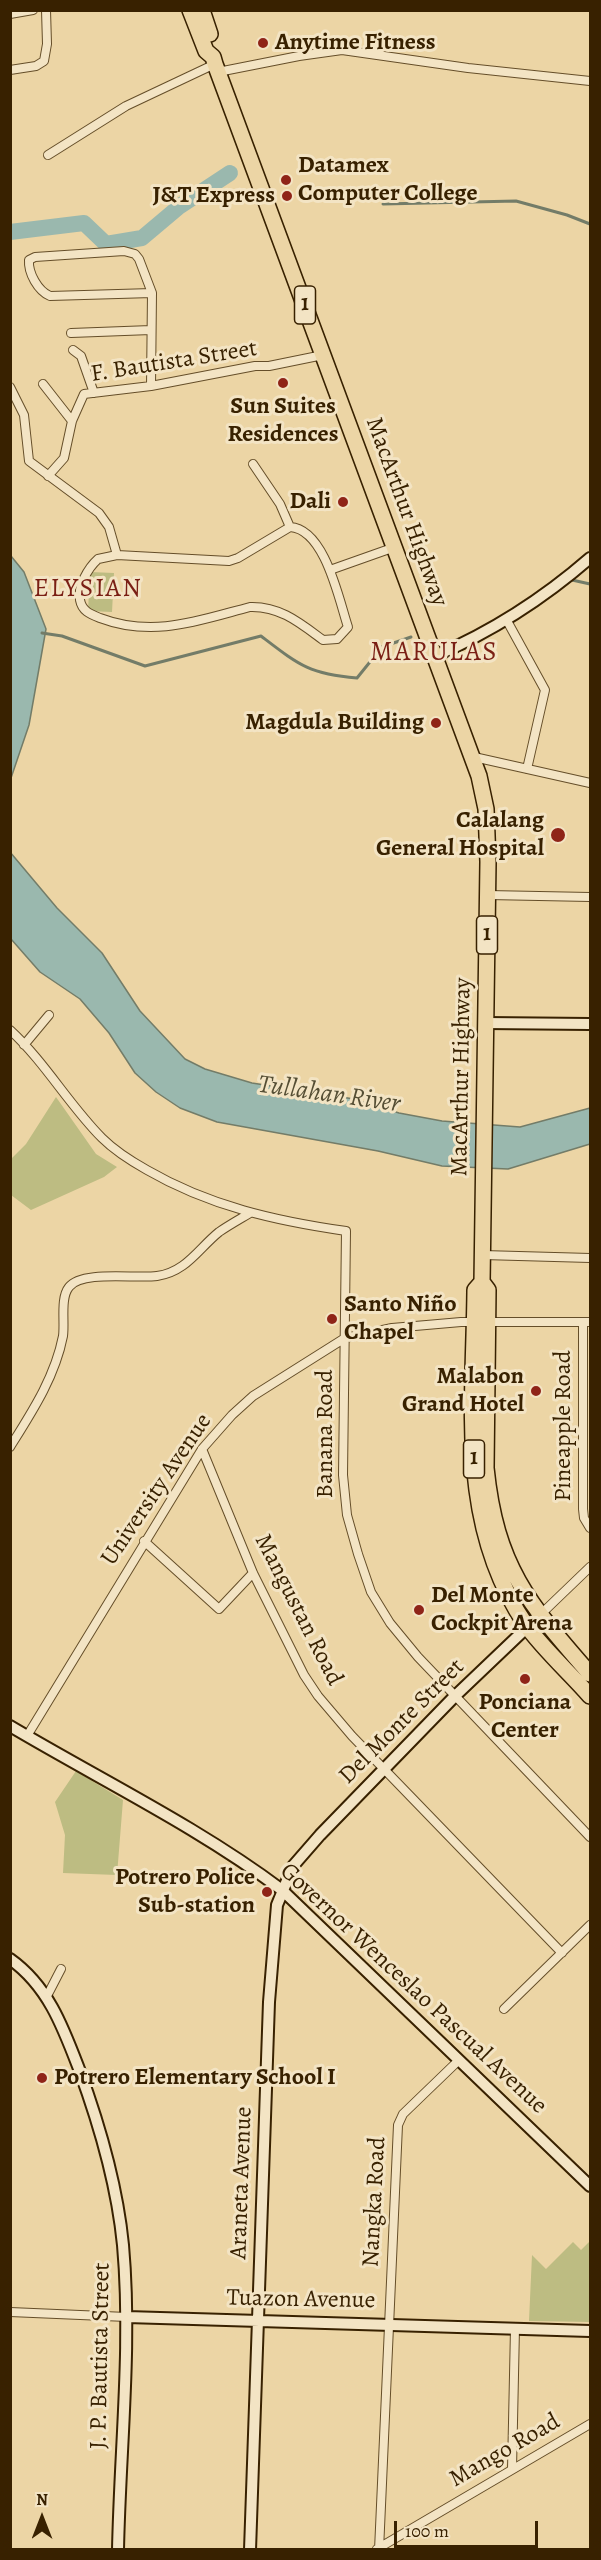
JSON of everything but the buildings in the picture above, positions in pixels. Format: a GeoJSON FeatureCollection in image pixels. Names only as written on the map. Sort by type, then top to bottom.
{"type":"FeatureCollection","features":[{"type":"Feature","properties":{"kind":"highway","name":"MacArthur Highway"},"geometry":{"type":"LineString","coordinates":[[190,10],[206,51],[216,65],[474,757],[486,809],[488,895],[482,1282],[488,1290],[481,1322],[474,1468],[476,1494],[484,1534],[497,1573],[528,1627],[591,1696]]}},
{"type":"Feature","properties":{"kind":"highway","name":"MacArthur Highway"},"geometry":{"type":"LineString","coordinates":[[202,10],[215,48],[216,65]]}},
{"type":"Feature","properties":{"kind":"highway","name":"MacArthur Highway"},"geometry":{"type":"LineString","coordinates":[[481,1322],[486,1468],[488,1493],[496,1531],[510,1568],[539,1616],[591,1674]]}},
{"type":"Feature","properties":{"kind":"street"},"geometry":{"type":"LineString","coordinates":[[10,14],[33,10]]}},
{"type":"Feature","properties":{"kind":"street"},"geometry":{"type":"LineString","coordinates":[[10,70],[36,66],[44,61],[47,44],[46,10]]}},
{"type":"Feature","properties":{"kind":"street"},"geometry":{"type":"LineString","coordinates":[[48,155],[126,106],[216,65],[342,50],[468,68],[591,81]]}},
{"type":"Feature","properties":{"kind":"street"},"geometry":{"type":"LineString","coordinates":[[152,293],[50,296],[38,287],[29,267],[29,260],[35,257],[129,252],[135,254],[142,263],[152,293],[150,330],[152,386]]}},
{"type":"Feature","properties":{"kind":"street"},"geometry":{"type":"LineString","coordinates":[[70,333],[150,330]]}},
{"type":"Feature","properties":{"kind":"street"},"geometry":{"type":"LineString","coordinates":[[73,350],[81,356],[94,393]]}},
{"type":"Feature","properties":{"kind":"street","name":"F. Bautista Street"},"geometry":{"type":"LineString","coordinates":[[48,476],[64,458],[72,421],[84,394],[152,386],[324,354]]}},
{"type":"Feature","properties":{"kind":"street"},"geometry":{"type":"LineString","coordinates":[[43,384],[72,421]]}},
{"type":"Feature","properties":{"kind":"street"},"geometry":{"type":"LineString","coordinates":[[10,387],[24,415],[29,461],[99,513],[108,527],[117,555]]}},
{"type":"Feature","properties":{"kind":"street"},"geometry":{"type":"LineString","coordinates":[[253,464],[280,504],[290,526]]}},
{"type":"Feature","properties":{"kind":"street"},"geometry":{"type":"LineString","coordinates":[[290,526],[298,527],[306,532],[323,554],[330,570],[348,627],[337,639],[323,640],[298,620],[262,607],[157,629],[117,624],[93,615],[82,608],[79,600],[80,591],[92,564],[98,559],[117,555],[229,561],[238,558],[290,526]]}},
{"type":"Feature","properties":{"kind":"street"},"geometry":{"type":"LineString","coordinates":[[330,570],[396,547]]}},
{"type":"Feature","properties":{"kind":"street"},"geometry":{"type":"LineString","coordinates":[[435,656],[469,642],[506,620],[567,578],[591,558]]}},
{"type":"Feature","properties":{"kind":"street"},"geometry":{"type":"LineString","coordinates":[[506,620],[545,690],[527,769]]}},
{"type":"Feature","properties":{"kind":"street"},"geometry":{"type":"LineString","coordinates":[[474,757],[591,783]]}},
{"type":"Feature","properties":{"kind":"street"},"geometry":{"type":"LineString","coordinates":[[488,895],[591,897]]}},
{"type":"Feature","properties":{"kind":"street"},"geometry":{"type":"LineString","coordinates":[[24,1045],[49,1015]]}},
{"type":"Feature","properties":{"kind":"street"},"geometry":{"type":"LineString","coordinates":[[485,1023],[591,1024]]}},
{"type":"Feature","properties":{"kind":"street"},"geometry":{"type":"LineString","coordinates":[[10,1030],[110,1145],[135,1163],[181,1188],[250,1213]]}},
{"type":"Feature","properties":{"kind":"street"},"geometry":{"type":"LineString","coordinates":[[10,1447],[42,1396],[51,1373],[63,1333],[66,1293],[72,1284],[82,1278],[144,1277],[171,1272],[186,1265],[221,1231],[250,1213]]}},
{"type":"Feature","properties":{"kind":"street","name":"Banana Road"},"geometry":{"type":"LineString","coordinates":[[250,1213],[346,1231],[343,1475],[346,1515],[371,1592],[390,1623],[418,1657],[591,1837]]}},
{"type":"Feature","properties":{"kind":"street"},"geometry":{"type":"LineString","coordinates":[[483,1255],[591,1258]]}},
{"type":"Feature","properties":{"kind":"street","name":"University Avenue"},"geometry":{"type":"LineString","coordinates":[[27,1736],[202,1449],[232,1415],[253,1396],[345,1338],[404,1327],[481,1322],[587,1322]]}},
{"type":"Feature","properties":{"kind":"street","name":"Pineapple Road"},"geometry":{"type":"LineString","coordinates":[[587,1322],[583,1502],[584,1518],[591,1528]]}},
{"type":"Feature","properties":{"kind":"street","name":"Mangustan Road"},"geometry":{"type":"LineString","coordinates":[[202,1449],[253,1573],[307,1681],[335,1716],[384,1769],[562,1953]]}},
{"type":"Feature","properties":{"kind":"street"},"geometry":{"type":"LineString","coordinates":[[144,1541],[219,1609],[253,1573]]}},
{"type":"Feature","properties":{"kind":"street","name":"Del Monte Street"},"geometry":{"type":"LineString","coordinates":[[282,1890],[293,1866],[384,1769],[455,1696],[591,1567]]}},
{"type":"Feature","properties":{"kind":"street","name":"Governor Wenceslao Pascual Avenue"},"geometry":{"type":"LineString","coordinates":[[10,1726],[195,1833],[282,1890],[591,2186]]}},
{"type":"Feature","properties":{"kind":"street","name":"Araneta Avenue"},"geometry":{"type":"LineString","coordinates":[[250,2550],[269,2002],[273,1937],[277,1905],[282,1890]]}},
{"type":"Feature","properties":{"kind":"street"},"geometry":{"type":"LineString","coordinates":[[504,2009],[591,1925]]}},
{"type":"Feature","properties":{"kind":"street","name":"J. P. Bautista Street"},"geometry":{"type":"LineString","coordinates":[[10,1959],[37,1982],[47,1996],[87,2090],[110,2167],[123,2244],[127,2317],[118,2550]]}},
{"type":"Feature","properties":{"kind":"street"},"geometry":{"type":"LineString","coordinates":[[47,1996],[61,1969]]}},
{"type":"Feature","properties":{"kind":"street","name":"Nangka Road"},"geometry":{"type":"LineString","coordinates":[[379,2549],[398,2125],[403,2114],[458,2061]]}},
{"type":"Feature","properties":{"kind":"street","name":"Tuazon Avenue"},"geometry":{"type":"LineString","coordinates":[[10,2312],[591,2331]]}},
{"type":"Feature","properties":{"kind":"street"},"geometry":{"type":"LineString","coordinates":[[512,2469],[516,2328]]}},
{"type":"Feature","properties":{"kind":"street","name":"Mango Road"},"geometry":{"type":"LineString","coordinates":[[379,2549],[591,2424]]}},
{"type":"Feature","properties":{"kind":"shaded area"},"geometry":{"type":"Polygon","coordinates":[[[90,572],[114,573],[112,612],[88,611],[90,572]]]}},
{"type":"Feature","properties":{"kind":"shaded area"},"geometry":{"type":"Polygon","coordinates":[[[56,1097],[96,1154],[117,1167],[104,1177],[31,1210],[11,1195],[11,1159],[26,1144],[56,1097]]]}},
{"type":"Feature","properties":{"kind":"shaded area"},"geometry":{"type":"Polygon","coordinates":[[[76,1771],[123,1800],[117,1875],[63,1873],[65,1835],[55,1802],[76,1771]]]}},
{"type":"Feature","properties":{"kind":"shaded area"},"geometry":{"type":"Polygon","coordinates":[[[590,2241],[590,2322],[529,2321],[532,2255],[546,2269],[573,2242],[581,2250],[590,2241]]]}},
{"type":"Feature","properties":{"kind":"water"},"geometry":{"type":"Polygon","coordinates":[[[11,556],[24,572],[46,629],[29,725],[11,778],[11,556]]]}},
{"type":"Feature","properties":{"kind":"water"},"geometry":{"type":"Polygon","coordinates":[[[10,852],[57,908],[102,953],[140,1011],[185,1059],[205,1069],[252,1083],[354,1099],[399,1113],[442,1121],[520,1127],[590,1108],[590,1144],[508,1169],[442,1166],[378,1151],[217,1122],[180,1108],[156,1092],[135,1073],[109,1033],[80,999],[40,972],[11,939],[10,852]]]}},
{"type":"Feature","properties":{"kind":"waterway"},"geometry":{"type":"LineString","coordinates":[[10,232],[84,223],[106,244],[142,238],[180,206],[230,173]]}},
{"type":"Feature","properties":{"kind":"waterway"},"geometry":{"type":"LineString","coordinates":[[383,204],[516,201],[590,224]]}},
{"type":"Feature","properties":{"kind":"waterway"},"geometry":{"type":"LineString","coordinates":[[572,580],[590,584]]}},
{"type":"Feature","properties":{"kind":"waterway"},"geometry":{"type":"LineString","coordinates":[[42,633],[62,636],[145,666],[261,636],[295,661],[316,671],[357,678],[382,647],[411,637]]}},
{"type":"Feature","properties":{"kind":"place","name":"Anytime Fitness"},"geometry":{"type":"Point","coordinates":[263,43]}},
{"type":"Feature","properties":{"kind":"place","name":"Datamex Computer College"},"geometry":{"type":"Point","coordinates":[286,180]}},
{"type":"Feature","properties":{"kind":"place","name":"J&T Express"},"geometry":{"type":"Point","coordinates":[287,196]}},
{"type":"Feature","properties":{"kind":"place","name":"Sun Suites Residences"},"geometry":{"type":"Point","coordinates":[283,383]}},
{"type":"Feature","properties":{"kind":"place","name":"Dali"},"geometry":{"type":"Point","coordinates":[343,502]}},
{"type":"Feature","properties":{"kind":"place","name":"Magdula Building"},"geometry":{"type":"Point","coordinates":[436,723]}},
{"type":"Feature","properties":{"kind":"place","name":"Calalang General Hospital"},"geometry":{"type":"Point","coordinates":[558,835]}},
{"type":"Feature","properties":{"kind":"place","name":"Santo Niño Chapel"},"geometry":{"type":"Point","coordinates":[332,1319]}},
{"type":"Feature","properties":{"kind":"place","name":"Malabon Grand Hotel"},"geometry":{"type":"Point","coordinates":[536,1391]}},
{"type":"Feature","properties":{"kind":"place","name":"Del Monte Cockpit Arena"},"geometry":{"type":"Point","coordinates":[419,1610]}},
{"type":"Feature","properties":{"kind":"place","name":"Ponciana Center"},"geometry":{"type":"Point","coordinates":[525,1679]}},
{"type":"Feature","properties":{"kind":"place","name":"Potrero Police Sub-station"},"geometry":{"type":"Point","coordinates":[267,1892]}},
{"type":"Feature","properties":{"kind":"place","name":"Potrero Elementary School I"},"geometry":{"type":"Point","coordinates":[42,2078]}},
{"type":"Feature","properties":{"kind":"district","name":"ELYSIAN"},"geometry":{"type":"Point","coordinates":[88,590]}},
{"type":"Feature","properties":{"kind":"district","name":"MARULAS"},"geometry":{"type":"Point","coordinates":[434,653]}},
{"type":"Feature","properties":{"kind":"water label","name":"Tullahan River"},"geometry":{"type":"Point","coordinates":[329,1095]}}]}
